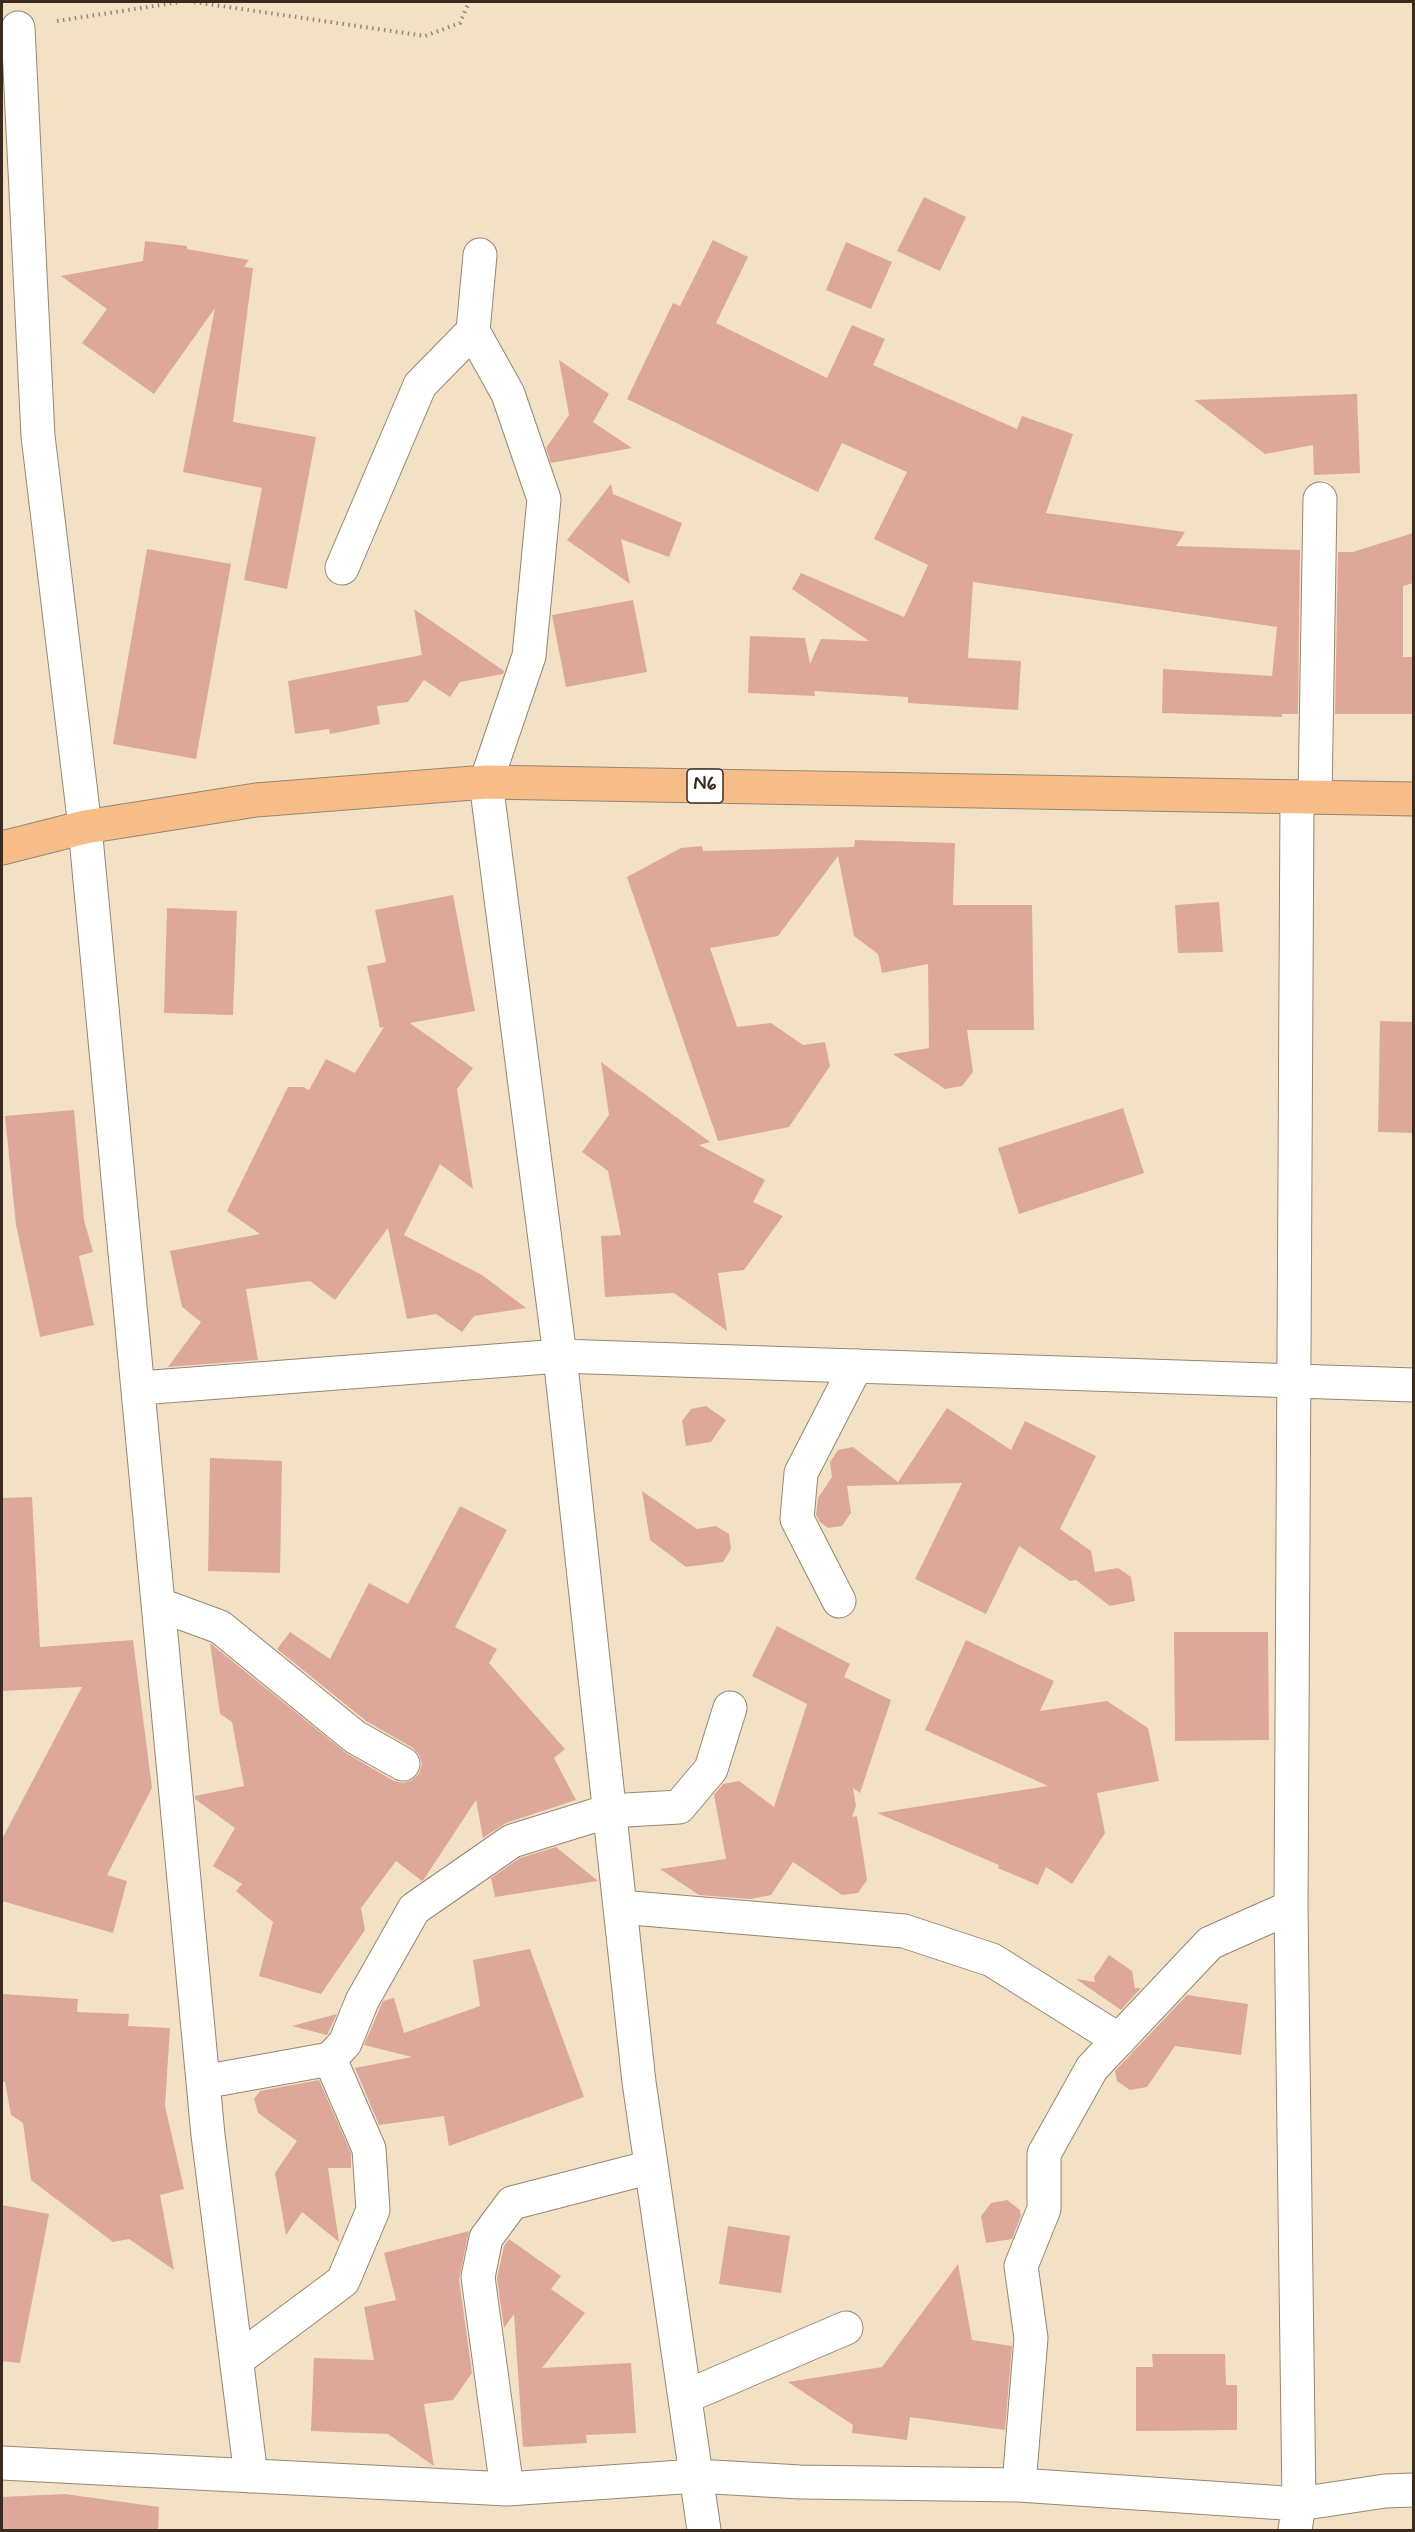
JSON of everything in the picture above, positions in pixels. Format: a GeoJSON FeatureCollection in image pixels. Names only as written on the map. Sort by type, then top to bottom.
{"type":"FeatureCollection","features":[{"type":"Feature","properties":{"kind":"highway","name":"N6"},"geometry":{"type":"LineString","coordinates":[[2,848],[86,827],[256,800],[486,782],[1413,799]]}},
{"type":"Feature","properties":{"kind":"street"},"geometry":{"type":"LineString","coordinates":[[18,28],[38,436],[86,827],[208,2135],[251,2476]]}},
{"type":"Feature","properties":{"kind":"street"},"geometry":{"type":"LineString","coordinates":[[480,255],[473,331],[508,394],[544,499],[529,656],[486,782],[560,1356],[639,2082],[704,2530]]}},
{"type":"Feature","properties":{"kind":"street"},"geometry":{"type":"LineString","coordinates":[[342,567],[420,385],[473,331]]}},
{"type":"Feature","properties":{"kind":"street"},"geometry":{"type":"LineString","coordinates":[[1297,2517],[1291,1907],[1295,1382],[1306,797],[1320,499]]}},
{"type":"Feature","properties":{"kind":"street"},"geometry":{"type":"LineString","coordinates":[[140,1388],[560,1356],[1413,1385]]}},
{"type":"Feature","properties":{"kind":"street"},"geometry":{"type":"LineString","coordinates":[[839,1601],[797,1519],[801,1473],[856,1366]]}},
{"type":"Feature","properties":{"kind":"street"},"geometry":{"type":"LineString","coordinates":[[159,1605],[220,1626],[355,1737],[403,1764]]}},
{"type":"Feature","properties":{"kind":"street"},"geometry":{"type":"LineString","coordinates":[[203,2082],[330,2060],[345,2043],[362,2001],[414,1909],[512,1841],[609,1811],[679,1807],[711,1769],[730,1708]]}},
{"type":"Feature","properties":{"kind":"street"},"geometry":{"type":"LineString","coordinates":[[620,1907],[904,1931],[992,1960],[1119,2040]]}},
{"type":"Feature","properties":{"kind":"street"},"geometry":{"type":"LineString","coordinates":[[1019,2485],[1030,2338],[1021,2266],[1044,2209],[1044,2154],[1092,2068],[1210,1943],[1291,1907]]}},
{"type":"Feature","properties":{"kind":"street"},"geometry":{"type":"LineString","coordinates":[[237,2360],[343,2281],[373,2210],[369,2149],[330,2060]]}},
{"type":"Feature","properties":{"kind":"street"},"geometry":{"type":"LineString","coordinates":[[507,2489],[478,2277],[486,2238],[512,2204],[651,2168]]}},
{"type":"Feature","properties":{"kind":"street"},"geometry":{"type":"LineString","coordinates":[[684,2397],[846,2328]]}},
{"type":"Feature","properties":{"kind":"street"},"geometry":{"type":"LineString","coordinates":[[2,2463],[507,2489],[696,2476],[800,2482],[1019,2485],[1297,2517],[1385,2492],[1413,2490]]}},
{"type":"Feature","properties":{"kind":"path"},"geometry":{"type":"LineString","coordinates":[[18,28],[180,2]]}},
{"type":"Feature","properties":{"kind":"path"},"geometry":{"type":"LineString","coordinates":[[194,2],[425,36],[460,23],[469,2]]}},
{"type":"Feature","properties":{"kind":"building"},"geometry":{"type":"Polygon","coordinates":[[[924,197],[966,217],[940,271],[897,251],[924,197]]]}},
{"type":"Feature","properties":{"kind":"building"},"geometry":{"type":"Polygon","coordinates":[[[713,240],[748,257],[716,323],[827,378],[852,325],[885,339],[873,365],[1017,429],[1022,416],[1073,434],[1046,513],[1185,532],[1176,546],[1300,550],[1298,714],[1282,714],[1282,717],[1162,713],[1163,669],[1272,676],[1277,627],[973,582],[968,658],[1021,661],[1018,710],[908,703],[908,697],[814,691],[815,696],[748,693],[750,636],[805,638],[810,664],[821,639],[869,641],[792,589],[801,573],[904,617],[928,565],[874,539],[907,472],[842,443],[818,492],[627,399],[673,303],[680,306],[713,240]]]}},
{"type":"Feature","properties":{"kind":"building"},"geometry":{"type":"Polygon","coordinates":[[[145,241],[187,246],[187,249],[249,260],[244,267],[253,268],[233,422],[316,437],[287,589],[244,580],[262,488],[183,472],[215,308],[154,394],[82,343],[107,309],[61,276],[143,261],[145,241]]]}},
{"type":"Feature","properties":{"kind":"building"},"geometry":{"type":"Polygon","coordinates":[[[846,242],[892,262],[871,309],[826,290],[846,242]]]}},
{"type":"Feature","properties":{"kind":"building"},"geometry":{"type":"Polygon","coordinates":[[[559,360],[609,394],[593,422],[632,448],[551,463],[546,448],[569,415],[559,360]]]}},
{"type":"Feature","properties":{"kind":"building"},"geometry":{"type":"Polygon","coordinates":[[[1357,394],[1360,473],[1314,475],[1313,445],[1265,454],[1194,400],[1357,394]]]}},
{"type":"Feature","properties":{"kind":"building"},"geometry":{"type":"Polygon","coordinates":[[[611,484],[613,494],[682,523],[669,557],[621,539],[630,584],[567,540],[611,484]]]}},
{"type":"Feature","properties":{"kind":"building"},"geometry":{"type":"Polygon","coordinates":[[[1413,533],[1413,583],[1403,586],[1403,657],[1413,657],[1413,714],[1335,714],[1338,552],[1353,552],[1413,533]]]}},
{"type":"Feature","properties":{"kind":"building"},"geometry":{"type":"Polygon","coordinates":[[[147,549],[231,564],[196,759],[113,744],[147,549]]]}},
{"type":"Feature","properties":{"kind":"building"},"geometry":{"type":"Polygon","coordinates":[[[633,600],[647,672],[566,687],[552,615],[633,600]]]}},
{"type":"Feature","properties":{"kind":"building"},"geometry":{"type":"Polygon","coordinates":[[[414,609],[504,671],[503,674],[460,682],[450,697],[424,680],[408,702],[377,706],[380,724],[330,734],[329,729],[295,734],[288,681],[422,655],[414,609]]]}},
{"type":"Feature","properties":{"kind":"building"},"geometry":{"type":"Polygon","coordinates":[[[855,840],[955,843],[953,905],[1032,905],[1034,1030],[967,1030],[973,1072],[962,1086],[945,1089],[893,1054],[929,1048],[928,964],[882,973],[878,954],[854,936],[838,856],[778,936],[710,948],[737,1027],[771,1023],[803,1045],[825,1042],[830,1066],[789,1127],[718,1141],[627,877],[681,848],[702,846],[703,851],[854,847],[855,840]]]}},
{"type":"Feature","properties":{"kind":"building"},"geometry":{"type":"Polygon","coordinates":[[[453,895],[475,1011],[410,1023],[473,1068],[457,1089],[473,1189],[440,1164],[404,1235],[482,1275],[526,1308],[474,1316],[462,1332],[436,1314],[407,1319],[388,1228],[335,1300],[310,1281],[246,1289],[258,1360],[168,1367],[201,1322],[182,1307],[170,1251],[260,1234],[227,1211],[288,1087],[303,1087],[309,1090],[326,1059],[355,1073],[384,1027],[380,1028],[367,966],[386,962],[375,910],[453,895]]]}},
{"type":"Feature","properties":{"kind":"building"},"geometry":{"type":"Polygon","coordinates":[[[1219,902],[1223,952],[1178,953],[1175,905],[1219,902]]]}},
{"type":"Feature","properties":{"kind":"building"},"geometry":{"type":"Polygon","coordinates":[[[167,908],[237,911],[233,1015],[164,1013],[167,908]]]}},
{"type":"Feature","properties":{"kind":"building"},"geometry":{"type":"Polygon","coordinates":[[[1380,1021],[1413,1022],[1413,1133],[1378,1132],[1380,1021]]]}},
{"type":"Feature","properties":{"kind":"building"},"geometry":{"type":"Polygon","coordinates":[[[601,1062],[710,1142],[699,1145],[765,1180],[753,1202],[783,1216],[744,1270],[718,1273],[727,1331],[674,1293],[605,1297],[601,1236],[621,1235],[608,1171],[582,1152],[609,1115],[601,1062]]]}},
{"type":"Feature","properties":{"kind":"building"},"geometry":{"type":"Polygon","coordinates":[[[1123,1108],[1144,1173],[1019,1214],[998,1148],[1123,1108]]]}},
{"type":"Feature","properties":{"kind":"building"},"geometry":{"type":"Polygon","coordinates":[[[74,1110],[84,1220],[93,1252],[79,1256],[94,1325],[40,1337],[16,1225],[5,1116],[74,1110]]]}},
{"type":"Feature","properties":{"kind":"building"},"geometry":{"type":"Polygon","coordinates":[[[706,1406],[726,1420],[711,1442],[686,1446],[682,1421],[691,1409],[706,1406]]]}},
{"type":"Feature","properties":{"kind":"building"},"geometry":{"type":"Polygon","coordinates":[[[947,1408],[1011,1450],[1025,1421],[1096,1456],[1060,1529],[1091,1551],[1095,1572],[1118,1568],[1131,1577],[1135,1601],[1110,1606],[1076,1580],[1070,1581],[1019,1546],[986,1614],[915,1579],[962,1483],[847,1486],[851,1513],[842,1526],[828,1528],[820,1522],[816,1515],[818,1498],[832,1477],[830,1462],[838,1450],[853,1447],[898,1482],[947,1408]]]}},
{"type":"Feature","properties":{"kind":"building"},"geometry":{"type":"Polygon","coordinates":[[[210,1458],[282,1461],[280,1573],[208,1571],[210,1458]]]}},
{"type":"Feature","properties":{"kind":"building"},"geometry":{"type":"Polygon","coordinates":[[[642,1491],[697,1529],[716,1526],[729,1534],[731,1549],[723,1562],[686,1567],[650,1540],[642,1491]]]}},
{"type":"Feature","properties":{"kind":"building"},"geometry":{"type":"Polygon","coordinates":[[[32,1497],[40,1647],[133,1640],[152,1788],[107,1875],[127,1881],[113,1933],[2,1901],[2,1839],[82,1687],[2,1691],[2,1498],[32,1497]]]}},
{"type":"Feature","properties":{"kind":"building"},"geometry":{"type":"Polygon","coordinates":[[[460,1506],[507,1530],[455,1627],[497,1649],[489,1663],[565,1749],[554,1758],[576,1800],[506,1823],[483,1838],[476,1800],[422,1881],[396,1861],[361,1908],[365,1930],[321,1994],[259,1976],[273,1922],[236,1891],[242,1884],[213,1866],[235,1828],[195,1799],[195,1796],[244,1786],[232,1722],[220,1714],[210,1643],[346,1753],[394,1781],[403,1783],[412,1780],[419,1774],[422,1764],[413,1748],[366,1721],[277,1649],[290,1632],[330,1659],[369,1583],[408,1604],[460,1506]]]}},
{"type":"Feature","properties":{"kind":"building"},"geometry":{"type":"Polygon","coordinates":[[[777,1626],[850,1664],[844,1677],[891,1700],[860,1793],[853,1788],[856,1806],[852,1817],[857,1816],[867,1880],[858,1893],[842,1895],[793,1862],[771,1895],[751,1899],[699,1895],[660,1869],[726,1859],[714,1795],[723,1784],[739,1781],[774,1807],[807,1704],[752,1676],[777,1626]]]}},
{"type":"Feature","properties":{"kind":"building"},"geometry":{"type":"Polygon","coordinates":[[[1174,1632],[1268,1632],[1269,1740],[1175,1741],[1174,1632]]]}},
{"type":"Feature","properties":{"kind":"building"},"geometry":{"type":"Polygon","coordinates":[[[966,1640],[1054,1681],[1040,1711],[1107,1701],[1148,1728],[1159,1781],[1097,1793],[1105,1833],[1072,1884],[1046,1867],[1038,1885],[998,1868],[999,1865],[877,1813],[1048,1786],[925,1730],[966,1640]]]}},
{"type":"Feature","properties":{"kind":"building"},"geometry":{"type":"Polygon","coordinates":[[[556,1847],[598,1881],[495,1897],[491,1878],[520,1858],[556,1847]]]}},
{"type":"Feature","properties":{"kind":"building"},"geometry":{"type":"Polygon","coordinates":[[[530,1949],[584,2097],[449,2146],[444,2116],[379,2125],[355,2068],[412,2057],[364,2045],[383,2001],[394,1998],[404,2033],[480,2006],[473,1960],[530,1949]]]}},
{"type":"Feature","properties":{"kind":"building"},"geometry":{"type":"Polygon","coordinates":[[[1109,1955],[1132,1971],[1135,1988],[1141,1988],[1121,2010],[1076,1979],[1095,1982],[1094,1977],[1109,1955]]]}},
{"type":"Feature","properties":{"kind":"building"},"geometry":{"type":"Polygon","coordinates":[[[2,1994],[78,1999],[77,2012],[129,2014],[128,2026],[170,2028],[165,2106],[184,2189],[160,2195],[174,2270],[129,2239],[113,2242],[31,2180],[23,2123],[11,2115],[5,2082],[2,2081],[2,1994]]]}},
{"type":"Feature","properties":{"kind":"building"},"geometry":{"type":"Polygon","coordinates":[[[1187,1995],[1248,2004],[1241,2055],[1175,2046],[1147,2087],[1130,2090],[1117,2081],[1115,2071],[1187,1995]]]}},
{"type":"Feature","properties":{"kind":"building"},"geometry":{"type":"Polygon","coordinates":[[[337,2014],[327,2035],[292,2026],[337,2014]]]}},
{"type":"Feature","properties":{"kind":"building"},"geometry":{"type":"Polygon","coordinates":[[[319,2080],[351,2153],[351,2168],[328,2168],[339,2242],[302,2212],[286,2235],[275,2173],[297,2141],[258,2113],[254,2099],[260,2091],[319,2080]]]}},
{"type":"Feature","properties":{"kind":"building"},"geometry":{"type":"Polygon","coordinates":[[[1007,2200],[1020,2210],[1021,2216],[1012,2239],[986,2243],[981,2216],[991,2203],[1007,2200]]]}},
{"type":"Feature","properties":{"kind":"building"},"geometry":{"type":"Polygon","coordinates":[[[2,2205],[49,2214],[20,2363],[2,2361],[2,2205]]]}},
{"type":"Feature","properties":{"kind":"building"},"geometry":{"type":"Polygon","coordinates":[[[728,2226],[790,2236],[781,2293],[719,2284],[728,2226]]]}},
{"type":"Feature","properties":{"kind":"building"},"geometry":{"type":"Polygon","coordinates":[[[469,2231],[459,2279],[472,2373],[453,2400],[424,2404],[434,2466],[388,2434],[311,2431],[314,2358],[374,2360],[364,2307],[396,2300],[384,2253],[469,2231]]]}},
{"type":"Feature","properties":{"kind":"building"},"geometry":{"type":"Polygon","coordinates":[[[509,2239],[561,2276],[551,2289],[585,2313],[542,2368],[631,2363],[636,2433],[586,2435],[587,2443],[523,2447],[514,2314],[504,2328],[497,2278],[504,2246],[509,2239]]]}},
{"type":"Feature","properties":{"kind":"building"},"geometry":{"type":"Polygon","coordinates":[[[958,2264],[972,2340],[1012,2346],[1005,2430],[910,2417],[907,2440],[852,2433],[853,2425],[788,2382],[882,2367],[958,2264]]]}},
{"type":"Feature","properties":{"kind":"building"},"geometry":{"type":"Polygon","coordinates":[[[1152,2354],[1225,2354],[1226,2385],[1237,2385],[1237,2430],[1136,2431],[1136,2367],[1153,2367],[1152,2354]]]}},
{"type":"Feature","properties":{"kind":"building"},"geometry":{"type":"Polygon","coordinates":[[[65,2494],[159,2507],[158,2530],[2,2530],[2,2497],[65,2494]]]}}]}
